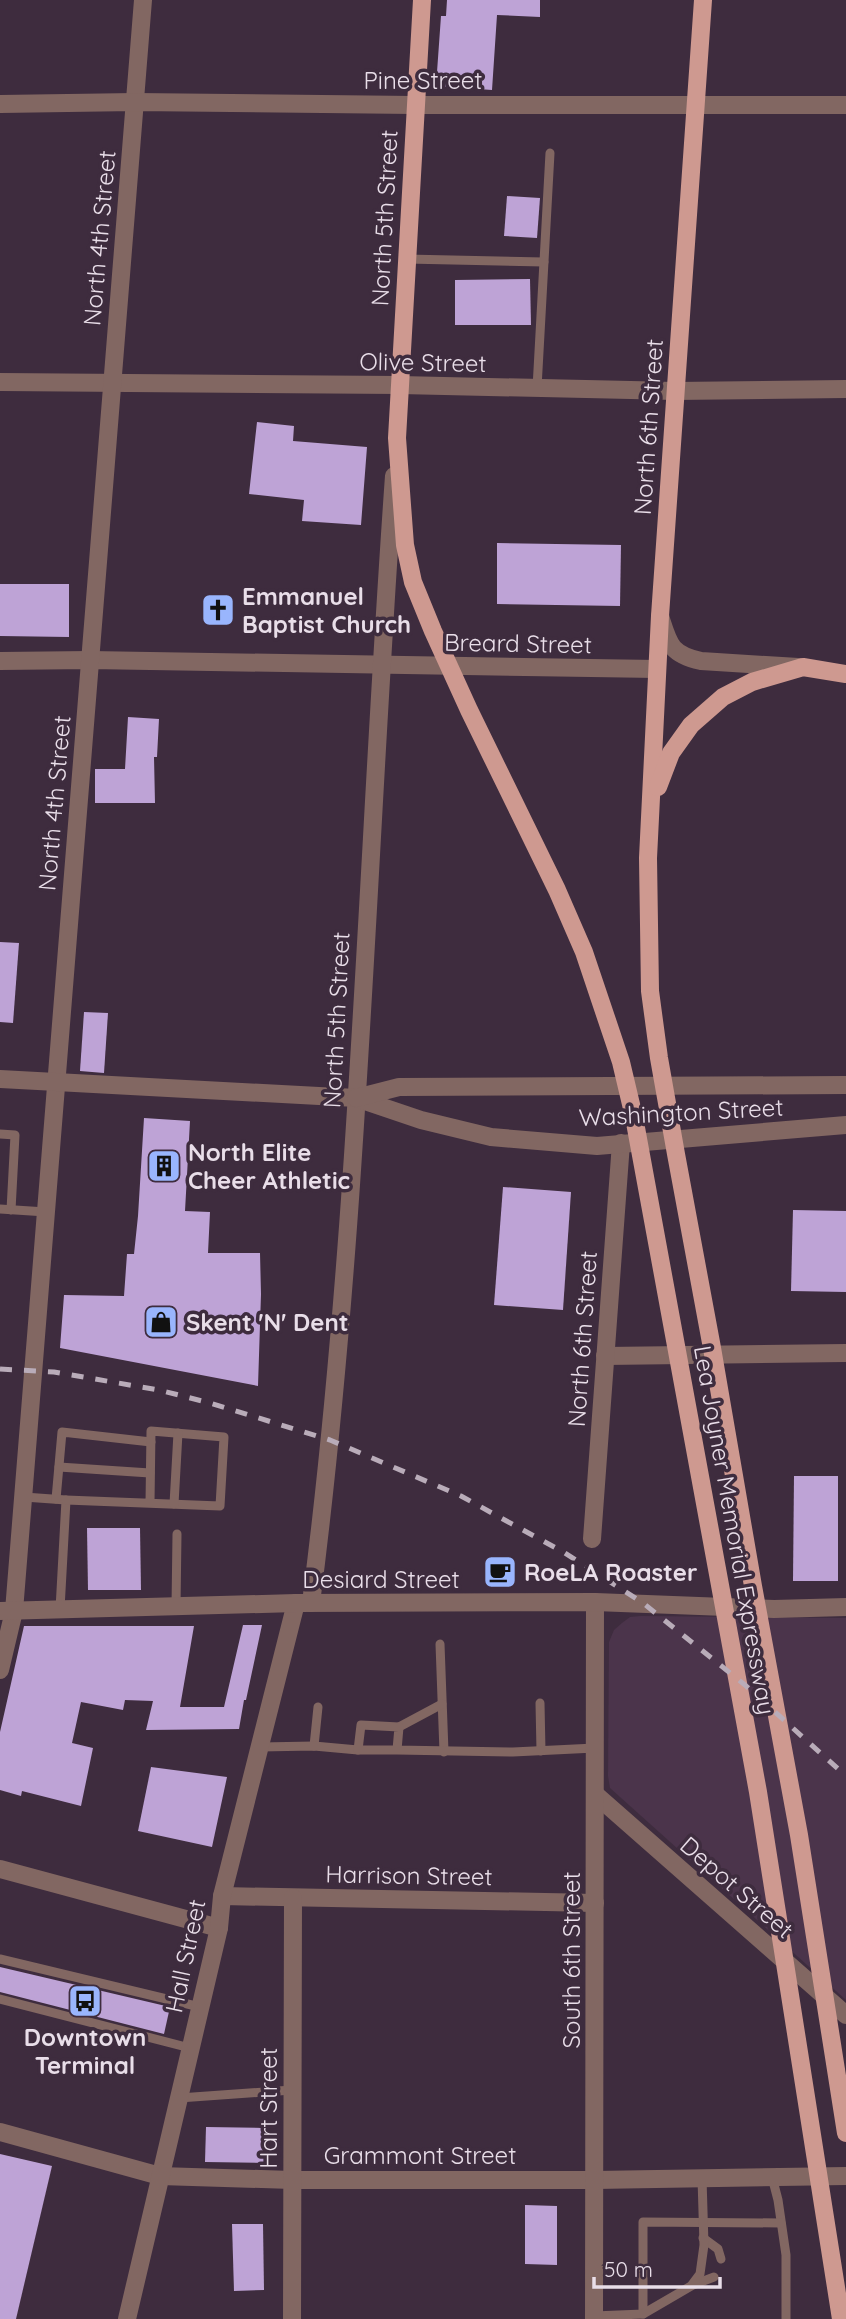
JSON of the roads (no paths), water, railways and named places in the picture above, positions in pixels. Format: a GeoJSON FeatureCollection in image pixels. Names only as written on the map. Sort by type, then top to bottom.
{"type":"FeatureCollection","features":[{"type":"Feature","properties":{"kind":"main road","name":"North 5th Street"},"geometry":{"type":"LineString","coordinates":[[422,0],[397,438],[405,545],[413,582],[449,666],[500,772]]}},
{"type":"Feature","properties":{"kind":"main road","name":"North 6th Street"},"geometry":{"type":"LineString","coordinates":[[648,858],[660,616],[703,0]]}},
{"type":"Feature","properties":{"kind":"main road"},"geometry":{"type":"LineString","coordinates":[[652,804],[671,753],[691,725],[723,697],[752,682],[803,667],[846,674]]}},
{"type":"Feature","properties":{"kind":"main road","name":"Lea Joyner Memorial Expressway"},"geometry":{"type":"LineString","coordinates":[[500,772],[584,952],[621,1062],[634,1117],[758,1792],[841,2319]]}},
{"type":"Feature","properties":{"kind":"main road","name":"Lea Joyner Memorial Expressway"},"geometry":{"type":"LineString","coordinates":[[648,858],[650,991],[659,1058],[799,1835],[846,2133]]}},
{"type":"Feature","properties":{"kind":"street","name":"North 4th Street"},"geometry":{"type":"LineString","coordinates":[[0,1670],[24,1497],[143,0]]}},
{"type":"Feature","properties":{"kind":"street","name":"Pine Street"},"geometry":{"type":"LineString","coordinates":[[0,104],[135,102],[846,105]]}},
{"type":"Feature","properties":{"kind":"street","name":"Olive Street"},"geometry":{"type":"LineString","coordinates":[[0,382],[675,391],[846,389]]}},
{"type":"Feature","properties":{"kind":"street","name":"North 5th Street"},"geometry":{"type":"LineString","coordinates":[[303,1603],[328,1473],[356,1098],[397,438]]}},
{"type":"Feature","properties":{"kind":"street"},"geometry":{"type":"LineString","coordinates":[[660,616],[670,645],[686,658],[803,667],[846,666]]}},
{"type":"Feature","properties":{"kind":"street","name":"Breard Street"},"geometry":{"type":"LineString","coordinates":[[0,661],[657,669]]}},
{"type":"Feature","properties":{"kind":"street","name":"Washington Street"},"geometry":{"type":"LineString","coordinates":[[0,1079],[356,1098],[421,1119],[491,1137],[597,1146],[846,1125]]}},
{"type":"Feature","properties":{"kind":"street","name":"Washington Street"},"geometry":{"type":"LineString","coordinates":[[356,1098],[399,1087],[846,1085]]}},
{"type":"Feature","properties":{"kind":"street","name":"North 6th Street"},"geometry":{"type":"LineString","coordinates":[[592,1539],[621,1143]]}},
{"type":"Feature","properties":{"kind":"street"},"geometry":{"type":"LineString","coordinates":[[605,1356],[846,1353]]}},
{"type":"Feature","properties":{"kind":"street","name":"Desiard Street"},"geometry":{"type":"LineString","coordinates":[[7,1611],[303,1603],[595,1602],[774,1609],[846,1607]]}},
{"type":"Feature","properties":{"kind":"street","name":"South 6th Street"},"geometry":{"type":"LineString","coordinates":[[594,2317],[595,1602]]}},
{"type":"Feature","properties":{"kind":"street","name":"Hall Street"},"geometry":{"type":"LineString","coordinates":[[127,2319],[219,1928],[222,1896],[260,1747],[303,1603]]}},
{"type":"Feature","properties":{"kind":"street","name":"Depot Street"},"geometry":{"type":"LineString","coordinates":[[596,1796],[846,2015]]}},
{"type":"Feature","properties":{"kind":"street"},"geometry":{"type":"LineString","coordinates":[[0,1869],[219,1928]]}},
{"type":"Feature","properties":{"kind":"street","name":"Harrison Street"},"geometry":{"type":"LineString","coordinates":[[222,1896],[595,1903]]}},
{"type":"Feature","properties":{"kind":"street","name":"Hart Street"},"geometry":{"type":"LineString","coordinates":[[292,2319],[293,1898]]}},
{"type":"Feature","properties":{"kind":"street","name":"Grammont Street"},"geometry":{"type":"LineString","coordinates":[[0,2132],[160,2176],[292,2180],[595,2180],[846,2176]]}},
{"type":"Feature","properties":{"kind":"lane"},"geometry":{"type":"LineString","coordinates":[[537,388],[550,153]]}},
{"type":"Feature","properties":{"kind":"lane"},"geometry":{"type":"LineString","coordinates":[[406,260],[544,262]]}},
{"type":"Feature","properties":{"kind":"lane"},"geometry":{"type":"LineString","coordinates":[[0,1134],[15,1135],[11,1210]]}},
{"type":"Feature","properties":{"kind":"lane"},"geometry":{"type":"LineString","coordinates":[[0,1209],[46,1212]]}},
{"type":"Feature","properties":{"kind":"lane"},"geometry":{"type":"LineString","coordinates":[[24,1497],[61,1499],[150,1503],[220,1506],[225,1437],[151,1431],[150,1503]]}},
{"type":"Feature","properties":{"kind":"lane"},"geometry":{"type":"LineString","coordinates":[[60,1609],[59,1467],[62,1432],[151,1442]]}},
{"type":"Feature","properties":{"kind":"lane"},"geometry":{"type":"LineString","coordinates":[[174,1504],[178,1433]]}},
{"type":"Feature","properties":{"kind":"lane"},"geometry":{"type":"LineString","coordinates":[[59,1467],[150,1473]]}},
{"type":"Feature","properties":{"kind":"lane"},"geometry":{"type":"LineString","coordinates":[[176,1606],[177,1534]]}},
{"type":"Feature","properties":{"kind":"lane"},"geometry":{"type":"LineString","coordinates":[[439,1644],[444,1752]]}},
{"type":"Feature","properties":{"kind":"lane"},"geometry":{"type":"LineString","coordinates":[[540,1703],[541,1751]]}},
{"type":"Feature","properties":{"kind":"lane"},"geometry":{"type":"LineString","coordinates":[[358,1750],[361,1725],[399,1727],[442,1704]]}},
{"type":"Feature","properties":{"kind":"lane"},"geometry":{"type":"LineString","coordinates":[[314,1746],[318,1707]]}},
{"type":"Feature","properties":{"kind":"lane"},"geometry":{"type":"LineString","coordinates":[[397,1750],[399,1727]]}},
{"type":"Feature","properties":{"kind":"lane"},"geometry":{"type":"LineString","coordinates":[[260,1747],[314,1746],[444,1752],[595,1748]]}},
{"type":"Feature","properties":{"kind":"lane"},"geometry":{"type":"LineString","coordinates":[[0,1959],[200,2007]]}},
{"type":"Feature","properties":{"kind":"lane"},"geometry":{"type":"LineString","coordinates":[[0,1999],[190,2048]]}},
{"type":"Feature","properties":{"kind":"lane"},"geometry":{"type":"LineString","coordinates":[[178,2098],[292,2090]]}},
{"type":"Feature","properties":{"kind":"lane"},"geometry":{"type":"LineString","coordinates":[[772,2177],[786,2255],[786,2319]]}},
{"type":"Feature","properties":{"kind":"lane"},"geometry":{"type":"LineString","coordinates":[[691,2286],[700,2274],[703,2238],[702,2178]]}},
{"type":"Feature","properties":{"kind":"lane"},"geometry":{"type":"LineString","coordinates":[[643,2314],[643,2222],[781,2223]]}},
{"type":"Feature","properties":{"kind":"lane"},"geometry":{"type":"LineString","coordinates":[[703,2238],[718,2249],[721,2259]]}},
{"type":"Feature","properties":{"kind":"lane"},"geometry":{"type":"LineString","coordinates":[[594,2317],[643,2314],[691,2286],[714,2277]]}},
{"type":"Feature","properties":{"kind":"railway"},"geometry":{"type":"LineString","coordinates":[[0,1369],[54,1372],[159,1390],[210,1403],[330,1440],[461,1496],[565,1553],[643,1603],[745,1685],[846,1776]]}},
{"type":"Feature","properties":{"kind":"place","name":"Emmanuel Baptist Church"},"geometry":{"type":"Point","coordinates":[218,610]}},
{"type":"Feature","properties":{"kind":"place","name":"North Elite Cheer Athletic"},"geometry":{"type":"Point","coordinates":[164,1166]}},
{"type":"Feature","properties":{"kind":"place","name":"Skent 'N' Dent"},"geometry":{"type":"Point","coordinates":[161,1322]}},
{"type":"Feature","properties":{"kind":"place","name":"RoeLA Roaster"},"geometry":{"type":"Point","coordinates":[500,1572]}},
{"type":"Feature","properties":{"kind":"place","name":"Downtown Terminal"},"geometry":{"type":"Point","coordinates":[85,2001]}}]}
